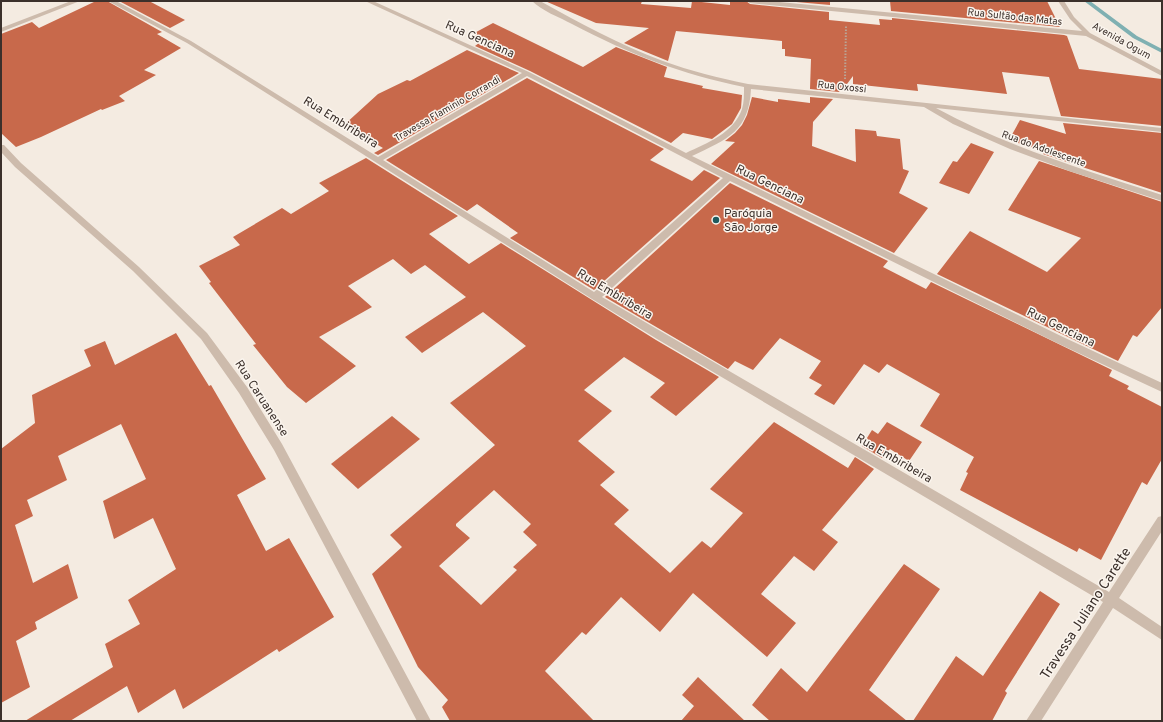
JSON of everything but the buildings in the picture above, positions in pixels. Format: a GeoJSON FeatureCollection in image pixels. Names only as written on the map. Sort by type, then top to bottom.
{"type":"FeatureCollection","features":[{"type":"Feature","properties":{"kind":"street"},"geometry":{"type":"LineString","coordinates":[[1,30],[77,1]]}},
{"type":"Feature","properties":{"kind":"street","name":"Rua Embiribeira"},"geometry":{"type":"LineString","coordinates":[[111,1],[190,42],[595,297],[1111,600],[1162,634]]}},
{"type":"Feature","properties":{"kind":"street","name":"Rua Genciana"},"geometry":{"type":"LineString","coordinates":[[368,1],[528,73],[686,156],[1052,336],[1162,388]]}},
{"type":"Feature","properties":{"kind":"street","name":"Rua Oxossi"},"geometry":{"type":"LineString","coordinates":[[535,1],[578,24],[660,62],[694,74],[748,86],[1162,130]]}},
{"type":"Feature","properties":{"kind":"street","name":"Rua Sultão das Matas"},"geometry":{"type":"LineString","coordinates":[[750,1],[1088,34]]}},
{"type":"Feature","properties":{"kind":"street","name":"Avenida Ogum"},"geometry":{"type":"LineString","coordinates":[[1061,1],[1072,18],[1088,34],[1162,74]]}},
{"type":"Feature","properties":{"kind":"street","name":"Travessa Flaminio Corrandi"},"geometry":{"type":"LineString","coordinates":[[378,160],[528,73]]}},
{"type":"Feature","properties":{"kind":"street"},"geometry":{"type":"LineString","coordinates":[[686,156],[720,138],[732,130],[742,119],[746,110],[748,86]]}},
{"type":"Feature","properties":{"kind":"street","name":"Rua do Adolescente"},"geometry":{"type":"LineString","coordinates":[[924,105],[979,134],[1040,158],[1162,198]]}},
{"type":"Feature","properties":{"kind":"street","name":"Rua Caruanense"},"geometry":{"type":"LineString","coordinates":[[1,147],[18,165],[136,269],[204,336],[244,390],[308,501],[336,558],[424,721]]}},
{"type":"Feature","properties":{"kind":"street"},"geometry":{"type":"LineString","coordinates":[[595,297],[729,177]]}},
{"type":"Feature","properties":{"kind":"street","name":"Travessa Juliano Carette"},"geometry":{"type":"LineString","coordinates":[[1033,721],[1161,526]]}},
{"type":"Feature","properties":{"kind":"path"},"geometry":{"type":"LineString","coordinates":[[844,96],[847,10]]}},
{"type":"Feature","properties":{"kind":"waterway"},"geometry":{"type":"LineString","coordinates":[[1087,1],[1135,37],[1162,51]]}},
{"type":"Feature","properties":{"kind":"place","name":"Paróquia São Jorge"},"geometry":{"type":"Point","coordinates":[716,220]}}]}
